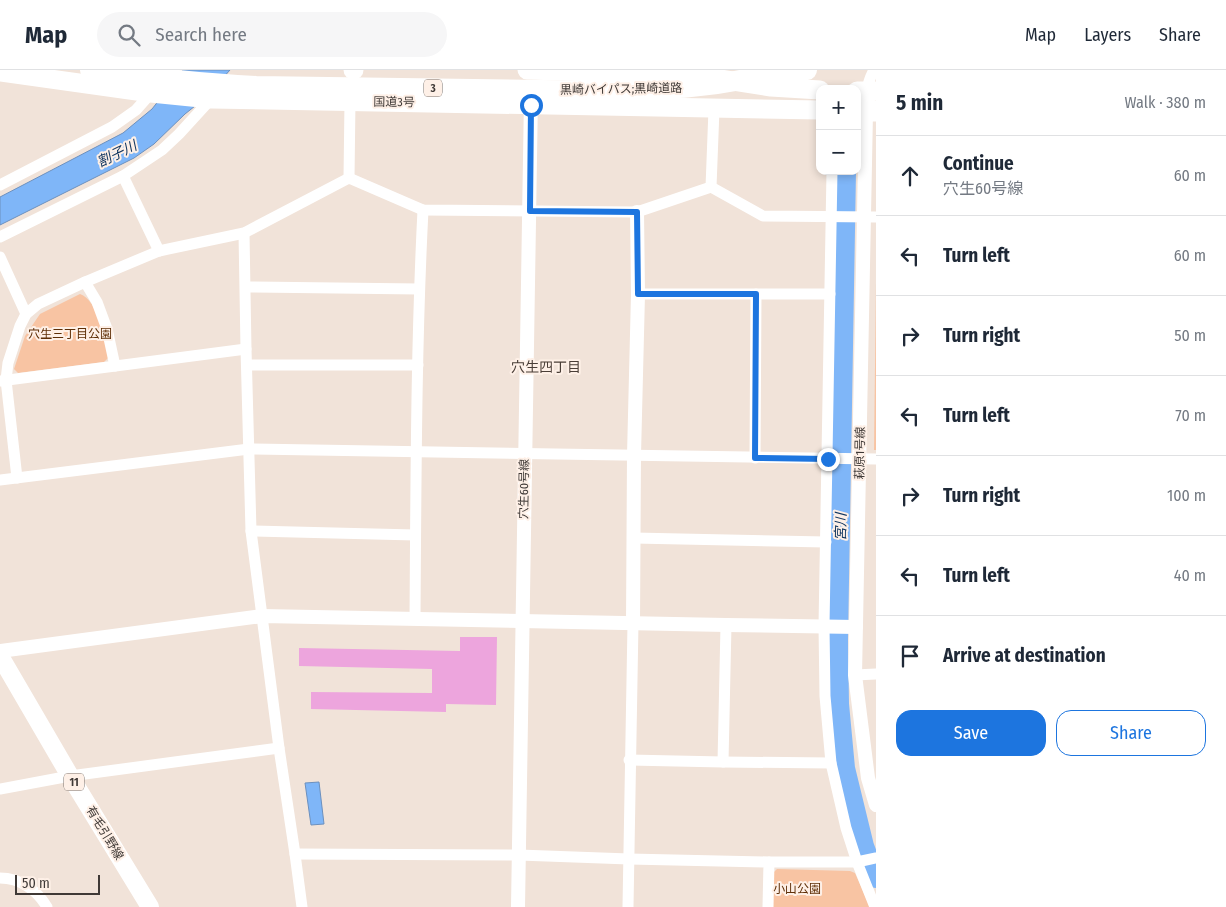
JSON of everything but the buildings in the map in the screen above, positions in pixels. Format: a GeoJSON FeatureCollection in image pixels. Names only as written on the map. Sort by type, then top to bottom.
{"type":"FeatureCollection","features":[{"type":"Feature","properties":{"kind":"highway","name":"3"},"geometry":{"type":"LineString","coordinates":[[90,70],[159,88]]}},
{"type":"Feature","properties":{"kind":"highway"},"geometry":{"type":"LineString","coordinates":[[527,70],[666,74],[807,70]]}},
{"type":"Feature","properties":{"kind":"highway","name":"黒崎バイパス;黒崎道路"},"geometry":{"type":"LineString","coordinates":[[159,88],[250,85],[610,91],[713,85],[746,79],[774,70]]}},
{"type":"Feature","properties":{"kind":"highway","name":"国道3号"},"geometry":{"type":"LineString","coordinates":[[0,72],[159,88],[208,98],[816,110]]}},
{"type":"Feature","properties":{"kind":"highway"},"geometry":{"type":"LineString","coordinates":[[714,74],[771,87],[816,90]]}},
{"type":"Feature","properties":{"kind":"main road","name":"有毛引野線"},"geometry":{"type":"LineString","coordinates":[[0,656],[150,907]]}},
{"type":"Feature","properties":{"kind":"street","name":"穴生60号線"},"geometry":{"type":"LineString","coordinates":[[518,907],[532,70]]}},
{"type":"Feature","properties":{"kind":"street"},"geometry":{"type":"LineString","coordinates":[[868,102],[869,78],[874,70]]}},
{"type":"Feature","properties":{"kind":"street"},"geometry":{"type":"LineString","coordinates":[[0,185],[112,127],[136,110],[159,88]]}},
{"type":"Feature","properties":{"kind":"street"},"geometry":{"type":"LineString","coordinates":[[0,237],[123,176],[162,150],[179,134],[208,98]]}},
{"type":"Feature","properties":{"kind":"street"},"geometry":{"type":"LineString","coordinates":[[349,178],[350,101]]}},
{"type":"Feature","properties":{"kind":"street","name":"萩原1号線"},"geometry":{"type":"LineString","coordinates":[[868,102],[853,627],[855,675],[868,778],[876,806]]}},
{"type":"Feature","properties":{"kind":"street"},"geometry":{"type":"LineString","coordinates":[[711,187],[714,109]]}},
{"type":"Feature","properties":{"kind":"street"},"geometry":{"type":"LineString","coordinates":[[832,175],[834,216],[830,294],[831,459],[826,542],[825,696],[831,763],[846,828],[856,862],[875,907]]}},
{"type":"Feature","properties":{"kind":"street"},"geometry":{"type":"LineString","coordinates":[[123,176],[159,251]]}},
{"type":"Feature","properties":{"kind":"street"},"geometry":{"type":"LineString","coordinates":[[349,178],[422,210],[637,212],[711,187],[763,216],[865,216]]}},
{"type":"Feature","properties":{"kind":"street"},"geometry":{"type":"LineString","coordinates":[[17,478],[3,381],[20,326],[26,314],[38,304],[159,251],[244,234],[349,178]]}},
{"type":"Feature","properties":{"kind":"street"},"geometry":{"type":"LineString","coordinates":[[415,619],[416,452],[422,210]]}},
{"type":"Feature","properties":{"kind":"street"},"geometry":{"type":"LineString","coordinates":[[628,907],[638,294],[637,212]]}},
{"type":"Feature","properties":{"kind":"street"},"geometry":{"type":"LineString","coordinates":[[244,234],[251,531],[302,907]]}},
{"type":"Feature","properties":{"kind":"street"},"geometry":{"type":"LineString","coordinates":[[0,257],[26,314]]}},
{"type":"Feature","properties":{"kind":"street"},"geometry":{"type":"LineString","coordinates":[[85,282],[97,302],[107,329],[115,366]]}},
{"type":"Feature","properties":{"kind":"street"},"geometry":{"type":"LineString","coordinates":[[246,287],[419,289]]}},
{"type":"Feature","properties":{"kind":"street"},"geometry":{"type":"LineString","coordinates":[[638,294],[830,294]]}},
{"type":"Feature","properties":{"kind":"street"},"geometry":{"type":"LineString","coordinates":[[755,458],[756,294]]}},
{"type":"Feature","properties":{"kind":"street"},"geometry":{"type":"LineString","coordinates":[[3,381],[246,349]]}},
{"type":"Feature","properties":{"kind":"street"},"geometry":{"type":"LineString","coordinates":[[247,364],[418,365]]}},
{"type":"Feature","properties":{"kind":"street"},"geometry":{"type":"LineString","coordinates":[[0,480],[250,450],[634,454],[876,459]]}},
{"type":"Feature","properties":{"kind":"street"},"geometry":{"type":"LineString","coordinates":[[251,531],[415,535]]}},
{"type":"Feature","properties":{"kind":"street"},"geometry":{"type":"LineString","coordinates":[[634,538],[826,542]]}},
{"type":"Feature","properties":{"kind":"street"},"geometry":{"type":"LineString","coordinates":[[0,651],[262,616],[853,627]]}},
{"type":"Feature","properties":{"kind":"street"},"geometry":{"type":"LineString","coordinates":[[723,762],[726,625]]}},
{"type":"Feature","properties":{"kind":"street"},"geometry":{"type":"LineString","coordinates":[[855,675],[876,674]]}},
{"type":"Feature","properties":{"kind":"street"},"geometry":{"type":"LineString","coordinates":[[0,789],[70,776],[279,748]]}},
{"type":"Feature","properties":{"kind":"street"},"geometry":{"type":"LineString","coordinates":[[630,760],[831,763]]}},
{"type":"Feature","properties":{"kind":"street"},"geometry":{"type":"LineString","coordinates":[[295,854],[519,856],[769,862],[856,862],[876,858]]}},
{"type":"Feature","properties":{"kind":"street"},"geometry":{"type":"LineString","coordinates":[[768,907],[769,862]]}},
{"type":"Feature","properties":{"kind":"street"},"geometry":{"type":"LineString","coordinates":[[0,878],[8,878],[31,887],[43,900],[46,907]]}},
{"type":"Feature","properties":{"kind":"green space"},"geometry":{"type":"Polygon","coordinates":[[[876,282],[876,450],[874,450],[876,282]]]}},
{"type":"Feature","properties":{"kind":"green space","name":"穴生三丁目公園"},"geometry":{"type":"Polygon","coordinates":[[[80,294],[86,298],[96,312],[109,357],[104,362],[18,373],[14,369],[25,336],[40,314],[80,294]]]}},
{"type":"Feature","properties":{"kind":"green space","name":"小山公園"},"geometry":{"type":"Polygon","coordinates":[[[777,869],[850,871],[855,873],[870,907],[772,907],[772,874],[777,869]]]}},
{"type":"Feature","properties":{"kind":"water","name":"割子川"},"geometry":{"type":"Polygon","coordinates":[[[183,70],[230,70],[205,98],[185,114],[154,144],[134,158],[0,225],[0,197],[123,133],[152,109],[183,70]]]}},
{"type":"Feature","properties":{"kind":"water"},"geometry":{"type":"Polygon","coordinates":[[[319,782],[324,824],[311,825],[305,783],[319,782]]]}},
{"type":"Feature","properties":{"kind":"waterway","name":"宮川"},"geometry":{"type":"LineString","coordinates":[[846,175],[838,640],[839,704],[845,768],[864,846],[876,878]]}},
{"type":"Feature","properties":{"kind":"district","name":"穴生四丁目"},"geometry":{"type":"Point","coordinates":[546,367]}},
{"type":"Feature","properties":{"kind":"route"},"geometry":{"type":"LineString","coordinates":[[531,105],[530,211],[637,212],[638,294],[756,294],[755,458],[828,459]]}}]}
